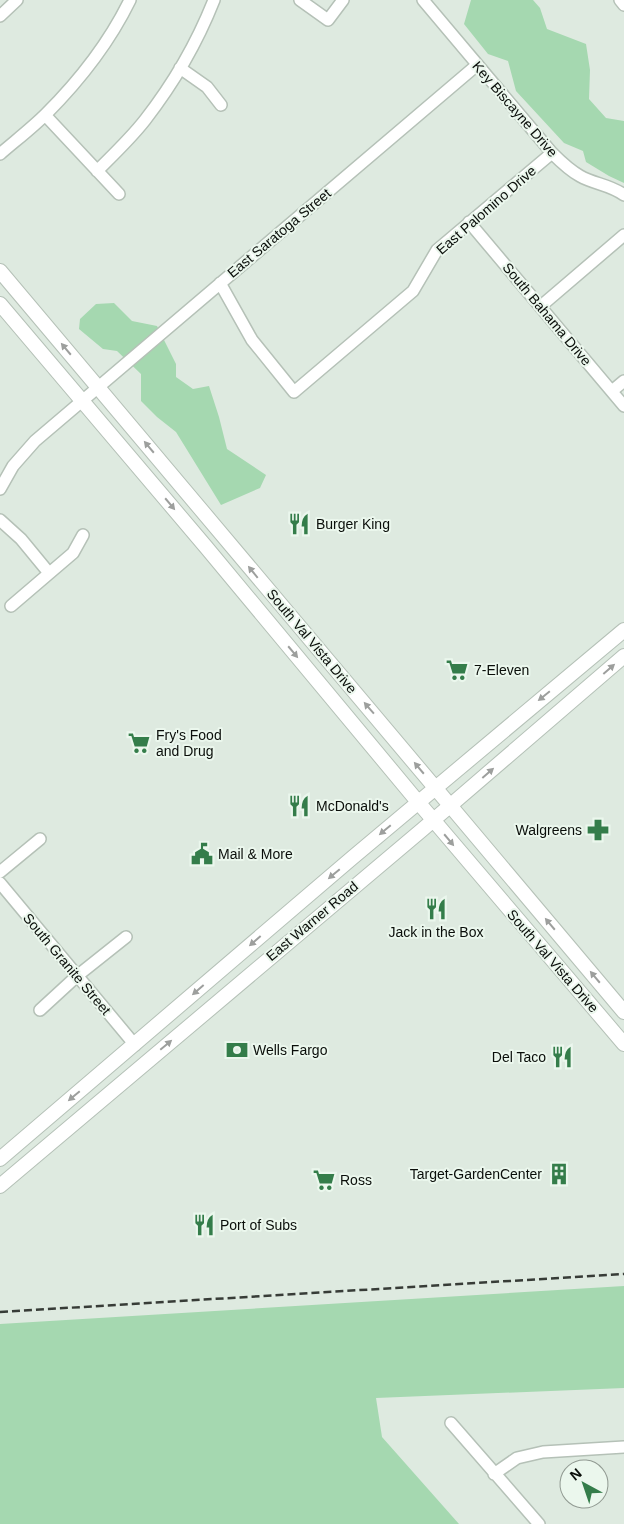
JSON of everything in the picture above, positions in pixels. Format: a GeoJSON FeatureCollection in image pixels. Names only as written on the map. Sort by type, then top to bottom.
{"type":"FeatureCollection","features":[{"type":"Feature","properties":{"kind":"main road","name":"South Val Vista Drive"},"geometry":{"type":"LineString","coordinates":[[0,271],[624,1012]]}},
{"type":"Feature","properties":{"kind":"main road","name":"South Val Vista Drive"},"geometry":{"type":"LineString","coordinates":[[0,304],[433,820],[624,1044]]}},
{"type":"Feature","properties":{"kind":"main road"},"geometry":{"type":"LineString","coordinates":[[268,622],[284,608]]}},
{"type":"Feature","properties":{"kind":"main road","name":"East Warner Road"},"geometry":{"type":"LineString","coordinates":[[0,1159],[418,802],[624,630]]}},
{"type":"Feature","properties":{"kind":"main road","name":"East Warner Road"},"geometry":{"type":"LineString","coordinates":[[0,1186],[451,805],[624,656]]}},
{"type":"Feature","properties":{"kind":"main road"},"geometry":{"type":"LineString","coordinates":[[581,666],[594,682]]}},
{"type":"Feature","properties":{"kind":"main road"},"geometry":{"type":"LineString","coordinates":[[235,958],[250,974]]}},
{"type":"Feature","properties":{"kind":"main road"},"geometry":{"type":"LineString","coordinates":[[88,1110],[110,1083],[136,1059],[137,1051],[135,1045]]}},
{"type":"Feature","properties":{"kind":"main road"},"geometry":{"type":"LineString","coordinates":[[13,1148],[26,1164]]}},
{"type":"Feature","properties":{"kind":"street"},"geometry":{"type":"LineString","coordinates":[[0,16],[17,0]]}},
{"type":"Feature","properties":{"kind":"street"},"geometry":{"type":"LineString","coordinates":[[0,154],[45,115],[88,68],[114,30],[130,0]]}},
{"type":"Feature","properties":{"kind":"street"},"geometry":{"type":"LineString","coordinates":[[97,171],[144,121],[180,68],[205,22],[214,0]]}},
{"type":"Feature","properties":{"kind":"street"},"geometry":{"type":"LineString","coordinates":[[300,0],[328,20],[343,0]]}},
{"type":"Feature","properties":{"kind":"street","name":"Key Biscayne Drive"},"geometry":{"type":"LineString","coordinates":[[424,0],[552,153],[580,176],[624,194]]}},
{"type":"Feature","properties":{"kind":"street"},"geometry":{"type":"LineString","coordinates":[[620,0],[624,5]]}},
{"type":"Feature","properties":{"kind":"street","name":"East Saratoga Street"},"geometry":{"type":"LineString","coordinates":[[82,400],[477,65]]}},
{"type":"Feature","properties":{"kind":"street"},"geometry":{"type":"LineString","coordinates":[[180,68],[207,87],[221,105]]}},
{"type":"Feature","properties":{"kind":"street"},"geometry":{"type":"LineString","coordinates":[[45,115],[119,194]]}},
{"type":"Feature","properties":{"kind":"street","name":"East Palomino Drive"},"geometry":{"type":"LineString","coordinates":[[220,283],[252,340],[294,392],[413,291],[437,250],[552,153]]}},
{"type":"Feature","properties":{"kind":"street","name":"South Bahama Drive"},"geometry":{"type":"LineString","coordinates":[[469,222],[624,406]]}},
{"type":"Feature","properties":{"kind":"street"},"geometry":{"type":"LineString","coordinates":[[541,306],[624,236]]}},
{"type":"Feature","properties":{"kind":"street"},"geometry":{"type":"LineString","coordinates":[[612,391],[624,381]]}},
{"type":"Feature","properties":{"kind":"street"},"geometry":{"type":"LineString","coordinates":[[0,489],[13,466],[35,441],[82,400]]}},
{"type":"Feature","properties":{"kind":"street"},"geometry":{"type":"LineString","coordinates":[[0,520],[21,539],[49,573]]}},
{"type":"Feature","properties":{"kind":"street"},"geometry":{"type":"LineString","coordinates":[[11,606],[72,553],[83,535]]}},
{"type":"Feature","properties":{"kind":"street"},"geometry":{"type":"LineString","coordinates":[[0,872],[40,839]]}},
{"type":"Feature","properties":{"kind":"street","name":"South Granite Street"},"geometry":{"type":"LineString","coordinates":[[0,883],[135,1045]]}},
{"type":"Feature","properties":{"kind":"street"},"geometry":{"type":"LineString","coordinates":[[40,1010],[77,976],[126,937]]}},
{"type":"Feature","properties":{"kind":"street"},"geometry":{"type":"LineString","coordinates":[[451,1422],[538,1524]]}},
{"type":"Feature","properties":{"kind":"street"},"geometry":{"type":"LineString","coordinates":[[494,1474],[517,1458],[543,1452],[624,1447]]}},
{"type":"Feature","properties":{"kind":"green space"},"geometry":{"type":"Polygon","coordinates":[[[471,0],[533,0],[540,8],[547,29],[586,44],[590,70],[589,99],[606,118],[624,121],[624,183],[586,162],[583,151],[564,143],[516,91],[508,61],[488,54],[464,24],[471,0]]]}},
{"type":"Feature","properties":{"kind":"green space"},"geometry":{"type":"Polygon","coordinates":[[[114,303],[132,321],[157,326],[176,364],[176,377],[193,389],[209,386],[227,449],[266,475],[260,488],[221,505],[176,432],[141,401],[141,374],[117,351],[103,349],[79,329],[80,319],[96,304],[114,303]]]}},
{"type":"Feature","properties":{"kind":"green space"},"geometry":{"type":"Polygon","coordinates":[[[624,1286],[624,1388],[376,1398],[382,1437],[459,1524],[0,1524],[0,1324],[624,1286]]]}},
{"type":"Feature","properties":{"kind":"railway"},"geometry":{"type":"LineString","coordinates":[[0,1312],[624,1274]]}},
{"type":"Feature","properties":{"kind":"place","name":"Burger King"},"geometry":{"type":"Point","coordinates":[299,524]}},
{"type":"Feature","properties":{"kind":"place","name":"7-Eleven"},"geometry":{"type":"Point","coordinates":[457,670]}},
{"type":"Feature","properties":{"kind":"place","name":"Fry's Food and Drug"},"geometry":{"type":"Point","coordinates":[139,743]}},
{"type":"Feature","properties":{"kind":"place","name":"McDonald's"},"geometry":{"type":"Point","coordinates":[299,806]}},
{"type":"Feature","properties":{"kind":"place","name":"Walgreens"},"geometry":{"type":"Point","coordinates":[598,830]}},
{"type":"Feature","properties":{"kind":"place","name":"Mail & More"},"geometry":{"type":"Point","coordinates":[202,854]}},
{"type":"Feature","properties":{"kind":"place","name":"Jack in the Box"},"geometry":{"type":"Point","coordinates":[436,909]}},
{"type":"Feature","properties":{"kind":"place","name":"Wells Fargo"},"geometry":{"type":"Point","coordinates":[237,1050]}},
{"type":"Feature","properties":{"kind":"place","name":"Del Taco"},"geometry":{"type":"Point","coordinates":[562,1057]}},
{"type":"Feature","properties":{"kind":"place","name":"Target-GardenCenter"},"geometry":{"type":"Point","coordinates":[559,1174]}},
{"type":"Feature","properties":{"kind":"place","name":"Ross"},"geometry":{"type":"Point","coordinates":[324,1180]}},
{"type":"Feature","properties":{"kind":"place","name":"Port of Subs"},"geometry":{"type":"Point","coordinates":[204,1225]}}]}
